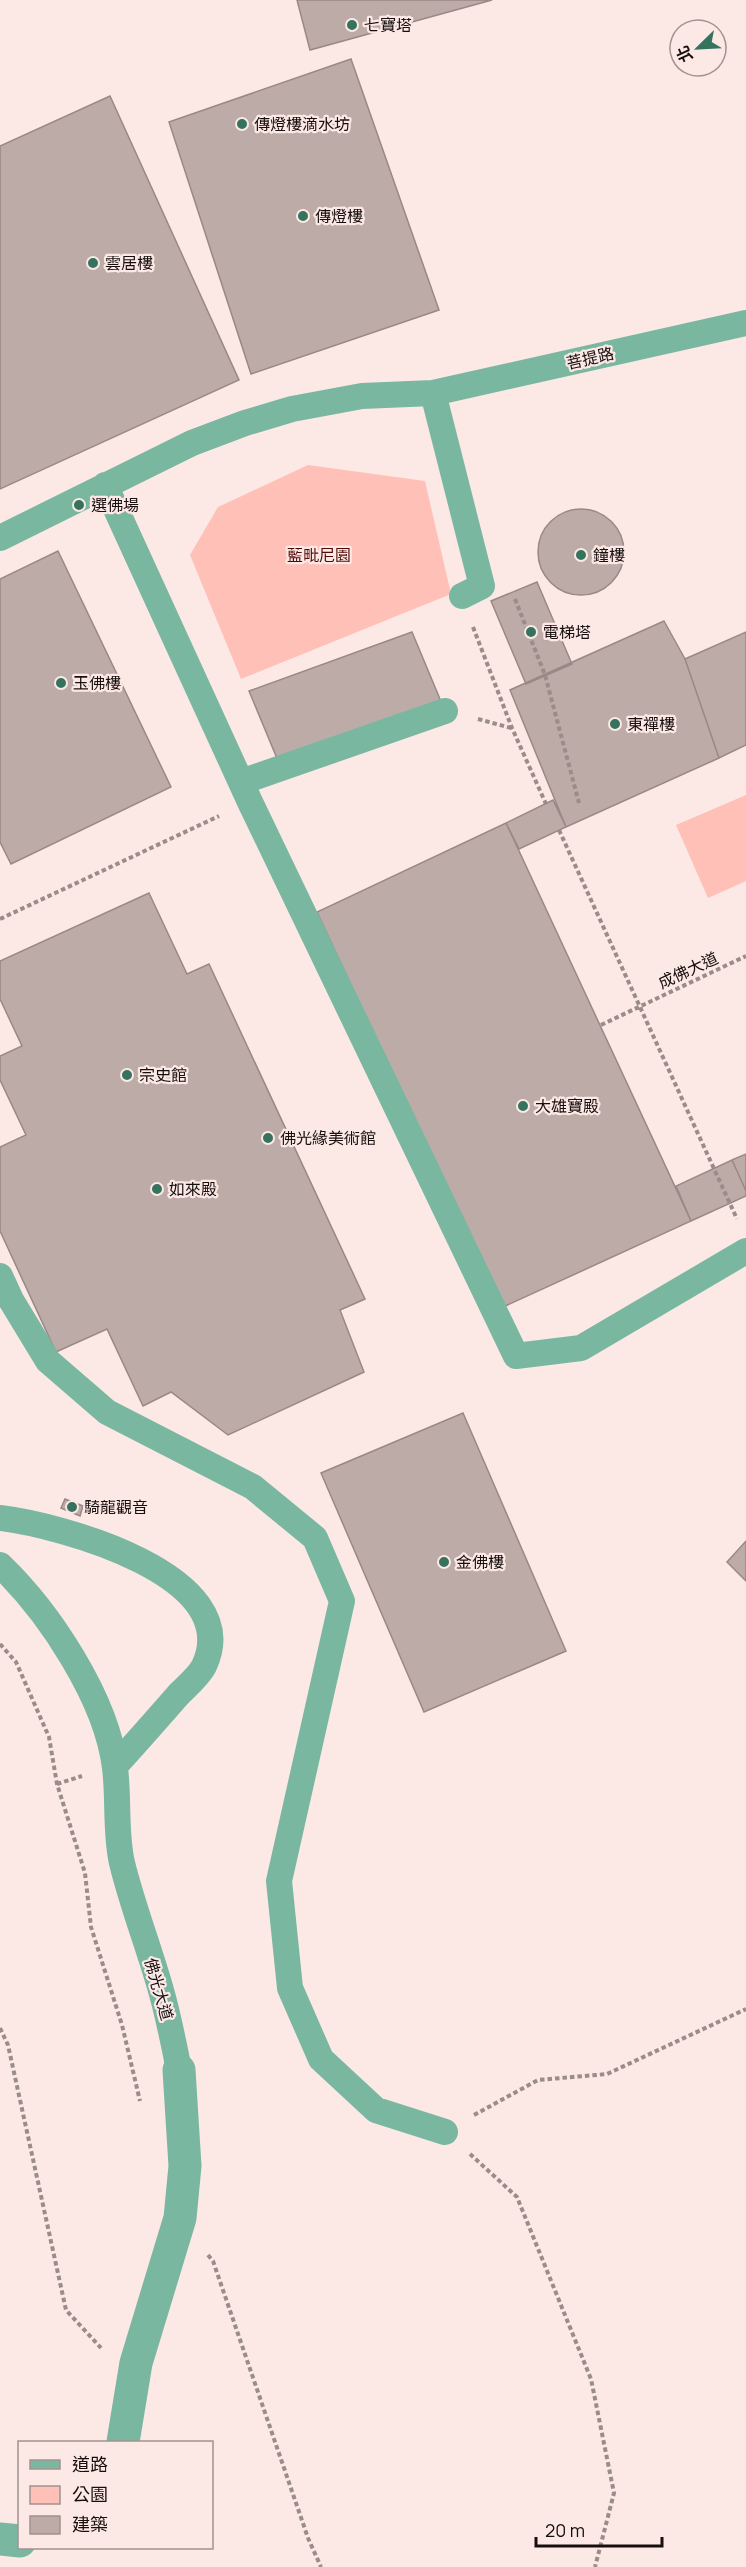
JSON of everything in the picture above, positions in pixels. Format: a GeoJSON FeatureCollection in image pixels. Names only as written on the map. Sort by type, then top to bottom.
{"type":"FeatureCollection","features":[{"type":"Feature","properties":{"kind":"street","name":"佛光大道"},"geometry":{"type":"LineString","coordinates":[[123,2441],[136,2363],[180,2218],[185,2166],[179,2070]]}},
{"type":"Feature","properties":{"kind":"street"},"geometry":{"type":"LineString","coordinates":[[0,2539],[18,2541]]}},
{"type":"Feature","properties":{"kind":"lane","name":"菩提路"},"geometry":{"type":"LineString","coordinates":[[0,538],[192,443],[245,423],[292,409],[362,396],[433,393],[746,322]]}},
{"type":"Feature","properties":{"kind":"lane"},"geometry":{"type":"LineString","coordinates":[[433,393],[482,586],[462,596]]}},
{"type":"Feature","properties":{"kind":"lane"},"geometry":{"type":"LineString","coordinates":[[105,485],[245,792],[516,1356],[581,1348],[746,1251]]}},
{"type":"Feature","properties":{"kind":"lane"},"geometry":{"type":"LineString","coordinates":[[245,792],[445,711]]}},
{"type":"Feature","properties":{"kind":"lane"},"geometry":{"type":"LineString","coordinates":[[0,1276],[11,1300],[48,1361],[108,1412],[253,1487],[315,1538],[342,1601],[279,1881],[290,1988],[321,2059],[376,2110],[445,2132]]}},
{"type":"Feature","properties":{"kind":"lane"},"geometry":{"type":"LineString","coordinates":[[0,1518],[32,1522],[67,1531],[119,1550],[159,1570],[189,1596],[200,1609],[207,1625],[209,1644],[203,1667],[115,1766]]}},
{"type":"Feature","properties":{"kind":"lane","name":"佛光大道"},"geometry":{"type":"LineString","coordinates":[[0,1565],[25,1588],[72,1656],[106,1725],[115,1766],[122,1860],[138,1923],[163,1995],[179,2070]]}},
{"type":"Feature","properties":{"kind":"path"},"geometry":{"type":"LineString","coordinates":[[512,592],[545,675],[579,803]]}},
{"type":"Feature","properties":{"kind":"path"},"geometry":{"type":"LineString","coordinates":[[462,596],[512,728],[546,804]]}},
{"type":"Feature","properties":{"kind":"path"},"geometry":{"type":"LineString","coordinates":[[0,919],[245,792]]}},
{"type":"Feature","properties":{"kind":"path"},"geometry":{"type":"LineString","coordinates":[[559,830],[738,1222]]}},
{"type":"Feature","properties":{"kind":"path","name":"成佛大道"},"geometry":{"type":"LineString","coordinates":[[601,1025],[746,956]]}},
{"type":"Feature","properties":{"kind":"path"},"geometry":{"type":"LineString","coordinates":[[0,1644],[16,1662],[49,1737],[57,1784],[85,1873],[92,1927],[122,2025],[143,2112]]}},
{"type":"Feature","properties":{"kind":"path"},"geometry":{"type":"LineString","coordinates":[[595,2567],[614,2493],[591,2379],[518,2197],[445,2132],[538,2080],[607,2074],[746,2009]]}},
{"type":"Feature","properties":{"kind":"path"},"geometry":{"type":"LineString","coordinates":[[0,2028],[8,2045],[66,2310],[109,2356],[136,2363]]}},
{"type":"Feature","properties":{"kind":"path"},"geometry":{"type":"LineString","coordinates":[[180,2218],[213,2261],[308,2538],[321,2567]]}},
{"type":"Feature","properties":{"kind":"green space","name":"藍毗尼園"},"geometry":{"type":"Polygon","coordinates":[[[308,465],[425,481],[451,594],[241,679],[190,555],[218,507],[308,465]]]}},
{"type":"Feature","properties":{"kind":"green space"},"geometry":{"type":"Polygon","coordinates":[[[746,795],[746,881],[708,898],[676,825],[746,795]]]}},
{"type":"Feature","properties":{"kind":"building","name":"七寶塔"},"geometry":{"type":"Polygon","coordinates":[[[297,0],[492,0],[310,50],[297,0]]]}},
{"type":"Feature","properties":{"kind":"building","name":"傳燈樓"},"geometry":{"type":"Polygon","coordinates":[[[351,59],[439,310],[251,374],[169,122],[351,59]]]}},
{"type":"Feature","properties":{"kind":"building","name":"雲居樓"},"geometry":{"type":"Polygon","coordinates":[[[110,96],[239,380],[0,489],[0,146],[110,96]]]}},
{"type":"Feature","properties":{"kind":"building","name":"鐘樓"},"geometry":{"type":"Polygon","coordinates":[[[581,509],[605,516],[617,528],[624,552],[617,576],[605,588],[581,595],[557,588],[545,576],[538,552],[545,528],[557,516],[581,509]]]}},
{"type":"Feature","properties":{"kind":"building","name":"玉佛樓"},"geometry":{"type":"Polygon","coordinates":[[[58,551],[171,787],[11,864],[0,842],[0,579],[58,551]]]}},
{"type":"Feature","properties":{"kind":"building","name":"電梯塔"},"geometry":{"type":"Polygon","coordinates":[[[537,582],[572,664],[526,684],[491,601],[537,582]]]}},
{"type":"Feature","properties":{"kind":"building","name":"東禪樓"},"geometry":{"type":"Polygon","coordinates":[[[664,621],[685,659],[719,758],[566,827],[510,690],[664,621]]]}},
{"type":"Feature","properties":{"kind":"building"},"geometry":{"type":"Polygon","coordinates":[[[412,632],[445,711],[281,768],[249,691],[412,632]]]}},
{"type":"Feature","properties":{"kind":"building"},"geometry":{"type":"Polygon","coordinates":[[[746,632],[746,745],[719,758],[685,659],[746,632]]]}},
{"type":"Feature","properties":{"kind":"building"},"geometry":{"type":"Polygon","coordinates":[[[553,800],[566,827],[519,849],[506,823],[553,800]]]}},
{"type":"Feature","properties":{"kind":"building","name":"大雄寶殿"},"geometry":{"type":"Polygon","coordinates":[[[506,823],[691,1221],[501,1308],[317,912],[506,823]]]}},
{"type":"Feature","properties":{"kind":"building","name":"如來殿"},"geometry":{"type":"Polygon","coordinates":[[[149,893],[187,974],[209,964],[365,1299],[340,1310],[364,1372],[228,1435],[171,1392],[143,1406],[107,1329],[56,1352],[0,1231],[0,1147],[26,1135],[0,1080],[0,1056],[22,1046],[0,999],[0,961],[149,893]]]}},
{"type":"Feature","properties":{"kind":"building"},"geometry":{"type":"Polygon","coordinates":[[[746,1154],[746,1191],[732,1160],[746,1154]]]}},
{"type":"Feature","properties":{"kind":"building"},"geometry":{"type":"Polygon","coordinates":[[[732,1160],[746,1191],[746,1196],[691,1221],[676,1186],[732,1160]]]}},
{"type":"Feature","properties":{"kind":"building","name":"金佛樓"},"geometry":{"type":"Polygon","coordinates":[[[463,1413],[566,1651],[424,1712],[321,1473],[463,1413]]]}},
{"type":"Feature","properties":{"kind":"building","name":"騎龍觀音"},"geometry":{"type":"Polygon","coordinates":[[[65,1499],[83,1506],[80,1516],[61,1508],[65,1499]]]}},
{"type":"Feature","properties":{"kind":"building"},"geometry":{"type":"Polygon","coordinates":[[[746,1541],[746,1581],[727,1562],[746,1541]]]}},
{"type":"Feature","properties":{"kind":"place","name":"七寶塔"},"geometry":{"type":"Point","coordinates":[352,25]}},
{"type":"Feature","properties":{"kind":"place","name":"傳燈樓滴水坊"},"geometry":{"type":"Point","coordinates":[242,124]}},
{"type":"Feature","properties":{"kind":"place","name":"傳燈樓"},"geometry":{"type":"Point","coordinates":[303,216]}},
{"type":"Feature","properties":{"kind":"place","name":"雲居樓"},"geometry":{"type":"Point","coordinates":[93,263]}},
{"type":"Feature","properties":{"kind":"place","name":"選佛場"},"geometry":{"type":"Point","coordinates":[79,505]}},
{"type":"Feature","properties":{"kind":"place","name":"鐘樓"},"geometry":{"type":"Point","coordinates":[581,555]}},
{"type":"Feature","properties":{"kind":"place","name":"電梯塔"},"geometry":{"type":"Point","coordinates":[531,632]}},
{"type":"Feature","properties":{"kind":"place","name":"玉佛樓"},"geometry":{"type":"Point","coordinates":[61,683]}},
{"type":"Feature","properties":{"kind":"place","name":"東禪樓"},"geometry":{"type":"Point","coordinates":[615,724]}},
{"type":"Feature","properties":{"kind":"place","name":"宗史館"},"geometry":{"type":"Point","coordinates":[127,1075]}},
{"type":"Feature","properties":{"kind":"place","name":"大雄寶殿"},"geometry":{"type":"Point","coordinates":[523,1106]}},
{"type":"Feature","properties":{"kind":"place","name":"佛光緣美術館"},"geometry":{"type":"Point","coordinates":[268,1138]}},
{"type":"Feature","properties":{"kind":"place","name":"如來殿"},"geometry":{"type":"Point","coordinates":[157,1189]}},
{"type":"Feature","properties":{"kind":"place","name":"騎龍觀音"},"geometry":{"type":"Point","coordinates":[72,1507]}},
{"type":"Feature","properties":{"kind":"place","name":"金佛樓"},"geometry":{"type":"Point","coordinates":[444,1562]}}]}
